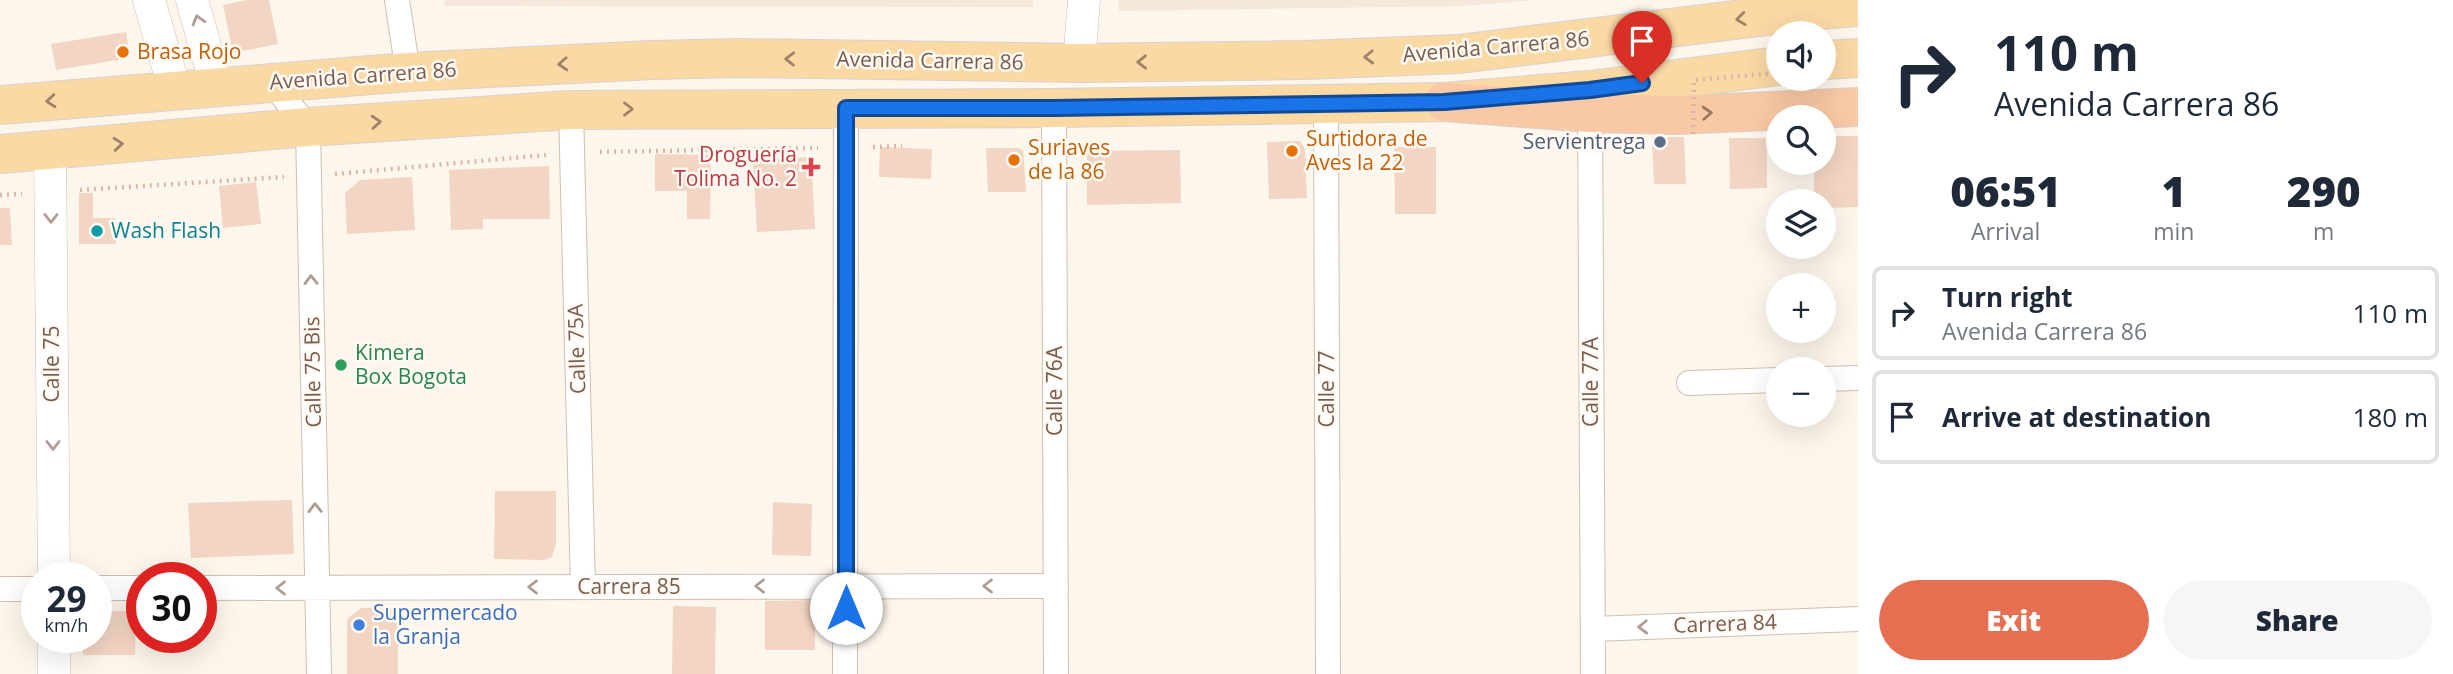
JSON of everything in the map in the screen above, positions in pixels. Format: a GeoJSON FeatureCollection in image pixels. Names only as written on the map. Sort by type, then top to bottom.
{"type":"FeatureCollection","features":[{"type":"Feature","properties":{"kind":"highway"},"geometry":{"type":"LineString","coordinates":[[1444,102],[1590,102],[1677,114],[1858,107]]}},
{"type":"Feature","properties":{"kind":"main road","name":"Avenida Carrera 86"},"geometry":{"type":"LineString","coordinates":[[0,105],[408,72],[726,58],[1079,63],[1304,60],[1459,54],[1808,11],[1858,8]]}},
{"type":"Feature","properties":{"kind":"main road"},"geometry":{"type":"LineString","coordinates":[[1836,59],[1858,58]]}},
{"type":"Feature","properties":{"kind":"main road"},"geometry":{"type":"LineString","coordinates":[[1590,102],[1766,68]]}},
{"type":"Feature","properties":{"kind":"main road"},"geometry":{"type":"LineString","coordinates":[[1,152],[308,127],[570,110],[1054,108],[1444,102]]}},
{"type":"Feature","properties":{"kind":"street"},"geometry":{"type":"LineString","coordinates":[[149,0],[175,91]]}},
{"type":"Feature","properties":{"kind":"street"},"geometry":{"type":"LineString","coordinates":[[192,0],[217,88]]}},
{"type":"Feature","properties":{"kind":"street"},"geometry":{"type":"LineString","coordinates":[[397,0],[408,72]]}},
{"type":"Feature","properties":{"kind":"street"},"geometry":{"type":"LineString","coordinates":[[1079,63],[1084,0]]}},
{"type":"Feature","properties":{"kind":"street"},"geometry":{"type":"LineString","coordinates":[[272,83],[308,127]]}},
{"type":"Feature","properties":{"kind":"street","name":"Calle 77A"},"geometry":{"type":"LineString","coordinates":[[1590,102],[1593,674]]}},
{"type":"Feature","properties":{"kind":"street","name":"Calle 77"},"geometry":{"type":"LineString","coordinates":[[1326,104],[1328,674]]}},
{"type":"Feature","properties":{"kind":"street"},"geometry":{"type":"LineString","coordinates":[[845,674],[846,108]]}},
{"type":"Feature","properties":{"kind":"street","name":"Calle 76A"},"geometry":{"type":"LineString","coordinates":[[1054,108],[1056,674]]}},
{"type":"Feature","properties":{"kind":"street","name":"Calle 75A"},"geometry":{"type":"LineString","coordinates":[[570,110],[583,587]]}},
{"type":"Feature","properties":{"kind":"street","name":"Calle 75 Bis"},"geometry":{"type":"LineString","coordinates":[[308,127],[319,674]]}},
{"type":"Feature","properties":{"kind":"street","name":"Calle 75"},"geometry":{"type":"LineString","coordinates":[[50,150],[54,562]]}},
{"type":"Feature","properties":{"kind":"street"},"geometry":{"type":"LineString","coordinates":[[1836,379],[1858,378]]}},
{"type":"Feature","properties":{"kind":"street"},"geometry":{"type":"LineString","coordinates":[[1689,383],[1766,380]]}},
{"type":"Feature","properties":{"kind":"street","name":"Carrera 85"},"geometry":{"type":"LineString","coordinates":[[217,588],[1056,586]]}},
{"type":"Feature","properties":{"kind":"street"},"geometry":{"type":"LineString","coordinates":[[0,589],[21,589]]}},
{"type":"Feature","properties":{"kind":"street","name":"Carrera 84"},"geometry":{"type":"LineString","coordinates":[[1593,629],[1858,620]]}},
{"type":"Feature","properties":{"kind":"street"},"geometry":{"type":"LineString","coordinates":[[54,653],[54,674]]}},
{"type":"Feature","properties":{"kind":"path"},"geometry":{"type":"LineString","coordinates":[[1693,134],[1694,80],[1766,74]]}},
{"type":"Feature","properties":{"kind":"path"},"geometry":{"type":"LineString","coordinates":[[0,195],[374,171]]}},
{"type":"Feature","properties":{"kind":"shaded area"},"geometry":{"type":"Polygon","coordinates":[[[444,0],[1033,0],[1033,7],[445,6],[444,0]]]}},
{"type":"Feature","properties":{"kind":"shaded area"},"geometry":{"type":"Polygon","coordinates":[[[1119,0],[1535,0],[1465,6],[1119,11],[1119,0]]]}},
{"type":"Feature","properties":{"kind":"building"},"geometry":{"type":"Polygon","coordinates":[[[247,0],[269,0],[278,44],[233,53],[223,5],[247,0]]]}},
{"type":"Feature","properties":{"kind":"building"},"geometry":{"type":"Polygon","coordinates":[[[126,32],[130,58],[56,70],[51,44],[126,32]]]}},
{"type":"Feature","properties":{"kind":"building"},"geometry":{"type":"Polygon","coordinates":[[[1836,136],[1858,136],[1858,207],[1836,208],[1836,189],[1814,189],[1814,175],[1836,175],[1836,136]]]}},
{"type":"Feature","properties":{"kind":"building"},"geometry":{"type":"Polygon","coordinates":[[[1652,137],[1684,137],[1686,184],[1654,184],[1652,137]]]}},
{"type":"Feature","properties":{"kind":"building"},"geometry":{"type":"Polygon","coordinates":[[[1729,138],[1766,138],[1767,188],[1730,189],[1729,138]]]}},
{"type":"Feature","properties":{"kind":"building"},"geometry":{"type":"Polygon","coordinates":[[[1300,141],[1305,149],[1307,198],[1269,199],[1267,142],[1300,141]]]}},
{"type":"Feature","properties":{"kind":"building"},"geometry":{"type":"Polygon","coordinates":[[[880,147],[932,149],[931,179],[879,177],[880,147]]]}},
{"type":"Feature","properties":{"kind":"building"},"geometry":{"type":"Polygon","coordinates":[[[1394,147],[1436,147],[1436,214],[1395,214],[1394,147]]]}},
{"type":"Feature","properties":{"kind":"building"},"geometry":{"type":"Polygon","coordinates":[[[986,148],[1023,150],[1026,192],[988,192],[986,148]]]}},
{"type":"Feature","properties":{"kind":"building"},"geometry":{"type":"Polygon","coordinates":[[[1180,150],[1181,203],[1087,205],[1087,151],[1180,150]]]}},
{"type":"Feature","properties":{"kind":"building"},"geometry":{"type":"Polygon","coordinates":[[[655,154],[711,155],[710,219],[687,219],[687,191],[655,191],[655,154]]]}},
{"type":"Feature","properties":{"kind":"building"},"geometry":{"type":"Polygon","coordinates":[[[811,157],[815,229],[757,232],[753,160],[811,157]]]}},
{"type":"Feature","properties":{"kind":"building"},"geometry":{"type":"Polygon","coordinates":[[[549,166],[550,219],[483,219],[483,229],[451,230],[449,170],[549,166]]]}},
{"type":"Feature","properties":{"kind":"building"},"geometry":{"type":"Polygon","coordinates":[[[412,177],[415,230],[347,234],[345,193],[360,180],[412,177]]]}},
{"type":"Feature","properties":{"kind":"building"},"geometry":{"type":"Polygon","coordinates":[[[256,182],[261,224],[223,228],[219,186],[256,182]]]}},
{"type":"Feature","properties":{"kind":"building","name":"Wash Flash"},"geometry":{"type":"Polygon","coordinates":[[[79,193],[93,193],[93,218],[115,218],[116,244],[79,244],[79,193]]]}},
{"type":"Feature","properties":{"kind":"building"},"geometry":{"type":"Polygon","coordinates":[[[0,208],[10,208],[12,245],[0,245],[0,208]]]}},
{"type":"Feature","properties":{"kind":"building"},"geometry":{"type":"Polygon","coordinates":[[[495,491],[556,491],[556,544],[552,557],[544,560],[494,559],[495,491]]]}},
{"type":"Feature","properties":{"kind":"building"},"geometry":{"type":"Polygon","coordinates":[[[292,500],[294,554],[191,558],[188,503],[292,500]]]}},
{"type":"Feature","properties":{"kind":"building"},"geometry":{"type":"Polygon","coordinates":[[[773,502],[812,504],[811,556],[772,555],[773,502]]]}},
{"type":"Feature","properties":{"kind":"building"},"geometry":{"type":"Polygon","coordinates":[[[815,600],[815,650],[765,650],[765,601],[815,600]]]}},
{"type":"Feature","properties":{"kind":"building"},"geometry":{"type":"Polygon","coordinates":[[[673,606],[716,607],[715,674],[672,674],[673,606]]]}},
{"type":"Feature","properties":{"kind":"building"},"geometry":{"type":"Polygon","coordinates":[[[361,608],[398,608],[398,674],[347,674],[347,619],[361,608]]]}},
{"type":"Feature","properties":{"kind":"building"},"geometry":{"type":"Polygon","coordinates":[[[112,611],[126,611],[126,653],[135,655],[83,655],[112,653],[112,611]]]}},
{"type":"Feature","properties":{"kind":"place","name":"Brasa Rojo"},"geometry":{"type":"Point","coordinates":[123,52]}},
{"type":"Feature","properties":{"kind":"place","name":"Servientrega"},"geometry":{"type":"Point","coordinates":[1660,142]}},
{"type":"Feature","properties":{"kind":"place","name":"Surtidora de Aves la 22"},"geometry":{"type":"Point","coordinates":[1292,151]}},
{"type":"Feature","properties":{"kind":"place","name":"Suriaves de la 86"},"geometry":{"type":"Point","coordinates":[1014,160]}},
{"type":"Feature","properties":{"kind":"place","name":"Droguería Tolima No. 2"},"geometry":{"type":"Point","coordinates":[811,167]}},
{"type":"Feature","properties":{"kind":"place","name":"Wash Flash"},"geometry":{"type":"Point","coordinates":[97,231]}},
{"type":"Feature","properties":{"kind":"place","name":"Kimera Box Bogota"},"geometry":{"type":"Point","coordinates":[341,365]}},
{"type":"Feature","properties":{"kind":"place","name":"Supermercado la Granja"},"geometry":{"type":"Point","coordinates":[359,625]}},
{"type":"Feature","properties":{"kind":"route"},"geometry":{"type":"LineString","coordinates":[[846,608],[846,108],[1444,102],[1642,83]]}}]}
